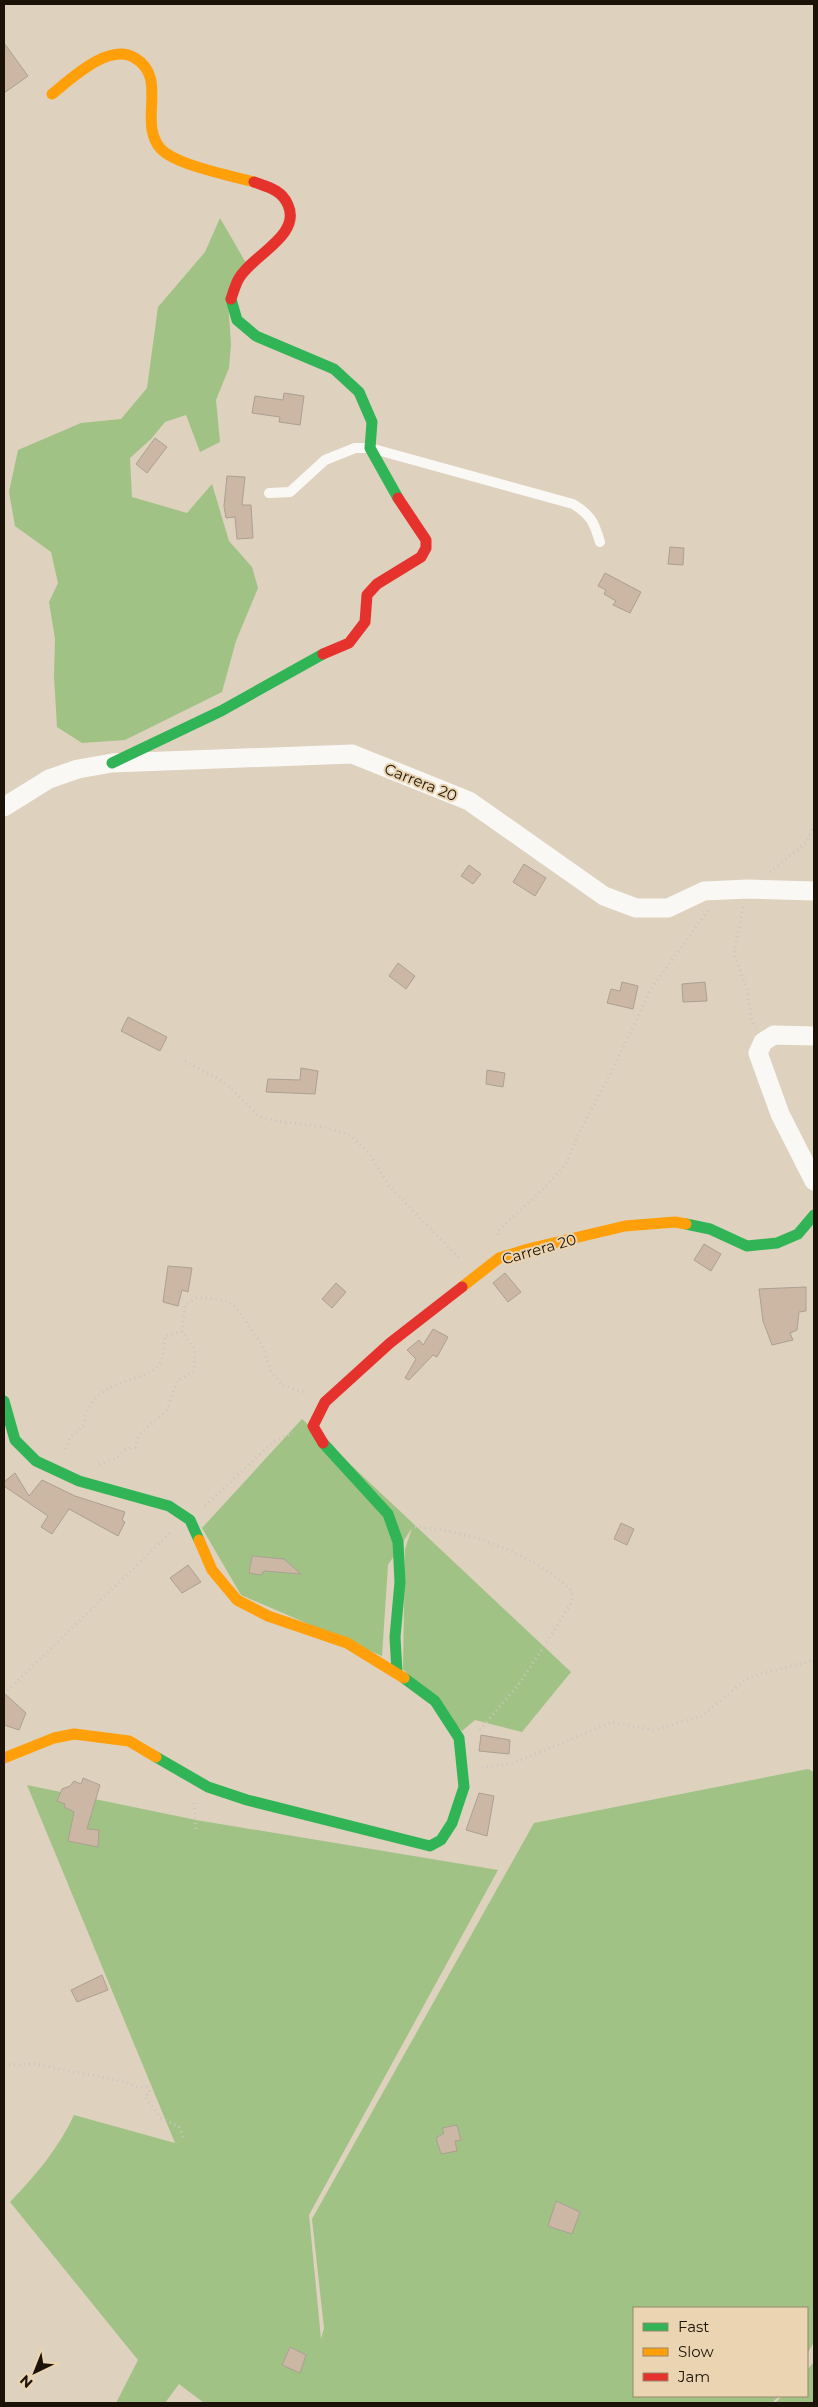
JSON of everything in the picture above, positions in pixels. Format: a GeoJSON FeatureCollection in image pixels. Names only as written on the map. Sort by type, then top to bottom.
{"type":"FeatureCollection","features":[{"type":"Feature","properties":{"kind":"street"},"geometry":{"type":"LineString","coordinates":[[52,94],[105,57],[125,53],[138,59],[149,74],[153,93],[151,125],[155,141],[163,152],[176,159],[272,188],[286,199],[292,213],[290,226],[238,279],[231,300],[237,320],[256,336],[334,369],[359,392],[372,422],[370,448],[390,486],[426,540],[426,548],[421,557],[377,584],[368,594],[365,622],[349,643],[326,652],[221,711],[112,763]]}},
{"type":"Feature","properties":{"kind":"street","name":"Carrera 20"},"geometry":{"type":"LineString","coordinates":[[4,808],[49,779],[78,769],[112,763],[352,754],[468,801],[604,896],[636,908],[668,908],[704,891],[748,889],[814,891]]}},
{"type":"Feature","properties":{"kind":"street"},"geometry":{"type":"LineString","coordinates":[[814,1036],[774,1036],[763,1042],[758,1053],[780,1114],[814,1181]]}},
{"type":"Feature","properties":{"kind":"street","name":"Carrera 20"},"geometry":{"type":"LineString","coordinates":[[313,1426],[325,1402],[390,1343],[499,1258],[528,1249],[625,1226],[675,1222],[710,1229],[747,1246],[777,1243],[798,1234],[814,1215]]}},
{"type":"Feature","properties":{"kind":"street"},"geometry":{"type":"LineString","coordinates":[[4,1401],[15,1440],[36,1461],[79,1481],[168,1506],[190,1520],[212,1570],[237,1600],[268,1616],[347,1644],[397,1672],[436,1701],[460,1740],[464,1787],[452,1823],[441,1840],[430,1846],[247,1800],[208,1786],[129,1741],[74,1734],[54,1738],[4,1758]]}},
{"type":"Feature","properties":{"kind":"street"},"geometry":{"type":"LineString","coordinates":[[313,1426],[318,1438],[388,1514],[398,1542],[400,1582],[395,1637],[397,1672]]}},
{"type":"Feature","properties":{"kind":"lane"},"geometry":{"type":"LineString","coordinates":[[270,493],[290,492],[325,460],[355,448],[370,448],[573,504],[586,512],[595,525],[600,542]]}},
{"type":"Feature","properties":{"kind":"path"},"geometry":{"type":"LineString","coordinates":[[763,1042],[752,1021],[747,989],[734,954],[740,918],[748,889],[808,842],[814,824]]}},
{"type":"Feature","properties":{"kind":"path"},"geometry":{"type":"LineString","coordinates":[[499,1258],[498,1231],[544,1188],[566,1164],[577,1137],[612,1071],[651,989],[721,890]]}},
{"type":"Feature","properties":{"kind":"path"},"geometry":{"type":"LineString","coordinates":[[185,1061],[224,1082],[242,1102],[259,1116],[277,1121],[324,1127],[350,1135],[368,1152],[388,1186],[447,1244],[476,1276]]}},
{"type":"Feature","properties":{"kind":"path"},"geometry":{"type":"LineString","coordinates":[[97,1466],[115,1459],[125,1450],[135,1447],[138,1436],[167,1410],[177,1381],[194,1371],[195,1349],[182,1331],[185,1305],[196,1298],[226,1301],[236,1308],[262,1345],[271,1371],[284,1386],[309,1394],[325,1402]]}},
{"type":"Feature","properties":{"kind":"path"},"geometry":{"type":"LineString","coordinates":[[61,1471],[65,1467],[64,1449],[70,1438],[84,1425],[85,1414],[97,1396],[118,1383],[147,1374],[162,1360],[165,1336],[182,1331]]}},
{"type":"Feature","properties":{"kind":"path"},"geometry":{"type":"LineString","coordinates":[[4,1694],[168,1534],[190,1520],[274,1441],[313,1426]]}},
{"type":"Feature","properties":{"kind":"path"},"geometry":{"type":"LineString","coordinates":[[392,1526],[440,1528],[484,1540],[553,1573],[571,1590],[572,1601],[518,1684],[479,1732],[460,1740]]}},
{"type":"Feature","properties":{"kind":"path"},"geometry":{"type":"LineString","coordinates":[[463,1770],[511,1764],[612,1722],[653,1730],[702,1716],[749,1677],[814,1660]]}},
{"type":"Feature","properties":{"kind":"path"},"geometry":{"type":"LineString","coordinates":[[4,2065],[34,2064],[122,2081],[137,2087],[147,2087],[150,2092],[145,2096],[150,2105],[161,2118],[179,2127],[184,2138]]}},
{"type":"Feature","properties":{"kind":"green space"},"geometry":{"type":"Polygon","coordinates":[[[220,218],[246,263],[228,301],[231,344],[229,368],[216,400],[220,442],[200,452],[186,415],[165,422],[151,439],[130,458],[132,497],[187,513],[212,484],[229,541],[252,567],[258,588],[236,641],[222,692],[125,740],[82,743],[57,727],[54,676],[55,639],[49,602],[58,583],[51,552],[15,526],[9,492],[18,450],[81,423],[121,419],[147,388],[158,307],[205,252],[220,218]]]}},
{"type":"Feature","properties":{"kind":"green space"},"geometry":{"type":"Polygon","coordinates":[[[302,1419],[571,1672],[522,1732],[475,1720],[462,1731],[403,1669],[405,1549],[412,1528],[388,1565],[382,1656],[241,1595],[202,1528],[302,1419]]]}},
{"type":"Feature","properties":{"kind":"green space"},"geometry":{"type":"Polygon","coordinates":[[[808,1769],[814,1772],[814,2342],[808,2352],[808,2307],[633,2307],[633,2397],[778,2397],[772,2403],[204,2403],[179,2384],[165,2403],[116,2403],[138,2360],[10,2202],[46,2161],[74,2115],[175,2143],[27,1785],[196,1820],[498,1870],[309,2215],[321,2339],[324,2328],[312,2219],[534,1823],[808,1769]]]}},
{"type":"Feature","properties":{"kind":"green space"},"geometry":{"type":"Polygon","coordinates":[[[814,2362],[814,2403],[775,2403],[781,2397],[808,2397],[808,2369],[814,2362]]]}},
{"type":"Feature","properties":{"kind":"building"},"geometry":{"type":"Polygon","coordinates":[[[4,43],[28,76],[4,93],[4,43]]]}},
{"type":"Feature","properties":{"kind":"building"},"geometry":{"type":"Polygon","coordinates":[[[284,393],[304,396],[300,425],[279,422],[280,417],[252,413],[255,396],[283,400],[284,393]]]}},
{"type":"Feature","properties":{"kind":"building"},"geometry":{"type":"Polygon","coordinates":[[[155,438],[167,447],[147,473],[136,464],[155,438]]]}},
{"type":"Feature","properties":{"kind":"building"},"geometry":{"type":"Polygon","coordinates":[[[227,476],[245,477],[242,505],[251,505],[253,538],[237,539],[235,517],[226,518],[224,506],[227,476]]]}},
{"type":"Feature","properties":{"kind":"building"},"geometry":{"type":"Polygon","coordinates":[[[670,547],[684,548],[683,565],[668,564],[670,547]]]}},
{"type":"Feature","properties":{"kind":"building"},"geometry":{"type":"Polygon","coordinates":[[[605,573],[641,592],[630,613],[613,605],[616,601],[604,594],[606,590],[598,586],[605,573]]]}},
{"type":"Feature","properties":{"kind":"building"},"geometry":{"type":"Polygon","coordinates":[[[524,864],[546,878],[535,896],[513,882],[524,864]]]}},
{"type":"Feature","properties":{"kind":"building"},"geometry":{"type":"Polygon","coordinates":[[[469,865],[481,874],[473,884],[461,876],[469,865]]]}},
{"type":"Feature","properties":{"kind":"building"},"geometry":{"type":"Polygon","coordinates":[[[398,963],[415,976],[406,989],[389,976],[398,963]]]}},
{"type":"Feature","properties":{"kind":"building"},"geometry":{"type":"Polygon","coordinates":[[[622,982],[638,986],[633,1009],[607,1003],[611,989],[620,991],[622,982]]]}},
{"type":"Feature","properties":{"kind":"building"},"geometry":{"type":"Polygon","coordinates":[[[705,982],[707,1001],[683,1002],[682,984],[705,982]]]}},
{"type":"Feature","properties":{"kind":"building"},"geometry":{"type":"Polygon","coordinates":[[[128,1017],[167,1037],[160,1051],[121,1031],[128,1017]]]}},
{"type":"Feature","properties":{"kind":"building"},"geometry":{"type":"Polygon","coordinates":[[[301,1068],[318,1071],[315,1094],[266,1092],[268,1079],[300,1080],[301,1068]]]}},
{"type":"Feature","properties":{"kind":"building"},"geometry":{"type":"Polygon","coordinates":[[[487,1070],[505,1073],[503,1087],[486,1084],[487,1070]]]}},
{"type":"Feature","properties":{"kind":"building"},"geometry":{"type":"Polygon","coordinates":[[[704,1244],[721,1254],[711,1271],[694,1260],[704,1244]]]}},
{"type":"Feature","properties":{"kind":"building"},"geometry":{"type":"Polygon","coordinates":[[[168,1266],[192,1268],[188,1292],[182,1290],[178,1306],[163,1302],[168,1266]]]}},
{"type":"Feature","properties":{"kind":"building"},"geometry":{"type":"Polygon","coordinates":[[[505,1273],[521,1292],[508,1302],[493,1283],[505,1273]]]}},
{"type":"Feature","properties":{"kind":"building"},"geometry":{"type":"Polygon","coordinates":[[[336,1283],[346,1292],[332,1308],[322,1299],[336,1283]]]}},
{"type":"Feature","properties":{"kind":"building"},"geometry":{"type":"Polygon","coordinates":[[[806,1287],[806,1311],[799,1312],[797,1330],[790,1333],[793,1340],[772,1345],[763,1321],[759,1289],[806,1287]]]}},
{"type":"Feature","properties":{"kind":"building"},"geometry":{"type":"Polygon","coordinates":[[[433,1329],[448,1337],[437,1357],[433,1355],[409,1380],[405,1378],[416,1359],[407,1350],[419,1340],[423,1345],[433,1329]]]}},
{"type":"Feature","properties":{"kind":"building"},"geometry":{"type":"Polygon","coordinates":[[[15,1473],[29,1496],[42,1480],[75,1496],[125,1512],[122,1520],[125,1522],[118,1536],[69,1509],[52,1534],[41,1527],[48,1516],[4,1486],[4,1482],[15,1473]]]}},
{"type":"Feature","properties":{"kind":"building"},"geometry":{"type":"Polygon","coordinates":[[[621,1523],[634,1529],[627,1545],[614,1539],[621,1523]]]}},
{"type":"Feature","properties":{"kind":"building"},"geometry":{"type":"Polygon","coordinates":[[[252,1556],[284,1559],[301,1574],[264,1571],[261,1575],[249,1573],[252,1556]]]}},
{"type":"Feature","properties":{"kind":"building"},"geometry":{"type":"Polygon","coordinates":[[[188,1565],[201,1582],[182,1593],[170,1578],[188,1565]]]}},
{"type":"Feature","properties":{"kind":"building"},"geometry":{"type":"Polygon","coordinates":[[[4,1693],[26,1713],[19,1730],[4,1725],[4,1693]]]}},
{"type":"Feature","properties":{"kind":"building"},"geometry":{"type":"Polygon","coordinates":[[[481,1735],[510,1740],[509,1754],[479,1751],[481,1735]]]}},
{"type":"Feature","properties":{"kind":"building"},"geometry":{"type":"Polygon","coordinates":[[[83,1778],[100,1785],[87,1829],[99,1830],[98,1847],[68,1841],[74,1812],[64,1807],[65,1804],[57,1801],[62,1789],[70,1786],[74,1781],[81,1784],[83,1778]]]}},
{"type":"Feature","properties":{"kind":"building"},"geometry":{"type":"Polygon","coordinates":[[[479,1793],[494,1796],[487,1836],[466,1830],[479,1793]]]}},
{"type":"Feature","properties":{"kind":"building"},"geometry":{"type":"Polygon","coordinates":[[[102,1975],[108,1990],[77,2002],[71,1990],[102,1975]]]}},
{"type":"Feature","properties":{"kind":"building"},"geometry":{"type":"Polygon","coordinates":[[[457,2125],[461,2140],[455,2141],[457,2151],[441,2154],[436,2138],[444,2133],[442,2128],[457,2125]]]}},
{"type":"Feature","properties":{"kind":"building"},"geometry":{"type":"Polygon","coordinates":[[[556,2201],[580,2212],[572,2234],[548,2226],[556,2201]]]}},
{"type":"Feature","properties":{"kind":"building"},"geometry":{"type":"Polygon","coordinates":[[[290,2347],[306,2355],[300,2373],[282,2365],[290,2347]]]}},
{"type":"Feature","properties":{"kind":"traffic: fast"},"geometry":{"type":"LineString","coordinates":[[231,299],[237,320],[256,336],[334,369],[359,392],[372,422],[370,448],[398,498]]}},
{"type":"Feature","properties":{"kind":"traffic: fast"},"geometry":{"type":"LineString","coordinates":[[112,763],[221,711],[323,654]]}},
{"type":"Feature","properties":{"kind":"traffic: fast"},"geometry":{"type":"LineString","coordinates":[[686,1224],[710,1229],[747,1246],[777,1243],[798,1234],[814,1215]]}},
{"type":"Feature","properties":{"kind":"traffic: fast"},"geometry":{"type":"LineString","coordinates":[[4,1401],[15,1440],[36,1461],[79,1481],[169,1506],[190,1520],[199,1540]]}},
{"type":"Feature","properties":{"kind":"traffic: fast"},"geometry":{"type":"LineString","coordinates":[[323,1443],[388,1514],[398,1542],[400,1582],[395,1637],[397,1672]]}},
{"type":"Feature","properties":{"kind":"traffic: fast"},"geometry":{"type":"LineString","coordinates":[[156,1757],[208,1787],[247,1800],[430,1846],[441,1840],[452,1823],[464,1787],[459,1738],[435,1701],[404,1678]]}},
{"type":"Feature","properties":{"kind":"traffic: slow"},"geometry":{"type":"LineString","coordinates":[[52,94],[91,64],[102,58],[125,54],[135,58],[145,67],[150,77],[152,89],[152,127],[154,138],[161,149],[168,155],[191,165],[254,182]]}},
{"type":"Feature","properties":{"kind":"traffic: slow"},"geometry":{"type":"LineString","coordinates":[[462,1287],[499,1258],[528,1249],[625,1226],[675,1222],[686,1224]]}},
{"type":"Feature","properties":{"kind":"traffic: slow"},"geometry":{"type":"LineString","coordinates":[[199,1540],[212,1570],[237,1600],[268,1616],[347,1643],[404,1678]]}},
{"type":"Feature","properties":{"kind":"traffic: slow"},"geometry":{"type":"LineString","coordinates":[[4,1758],[54,1738],[74,1734],[129,1741],[156,1757]]}},
{"type":"Feature","properties":{"kind":"traffic: jam"},"geometry":{"type":"LineString","coordinates":[[231,299],[238,280],[244,271],[281,236],[288,226],[290,216],[288,205],[278,192],[254,182]]}},
{"type":"Feature","properties":{"kind":"traffic: jam"},"geometry":{"type":"LineString","coordinates":[[323,654],[349,643],[365,622],[367,595],[377,584],[421,557],[426,548],[426,540],[398,498]]}},
{"type":"Feature","properties":{"kind":"traffic: jam"},"geometry":{"type":"LineString","coordinates":[[323,1443],[313,1426],[325,1402],[390,1343],[462,1287]]}}]}
